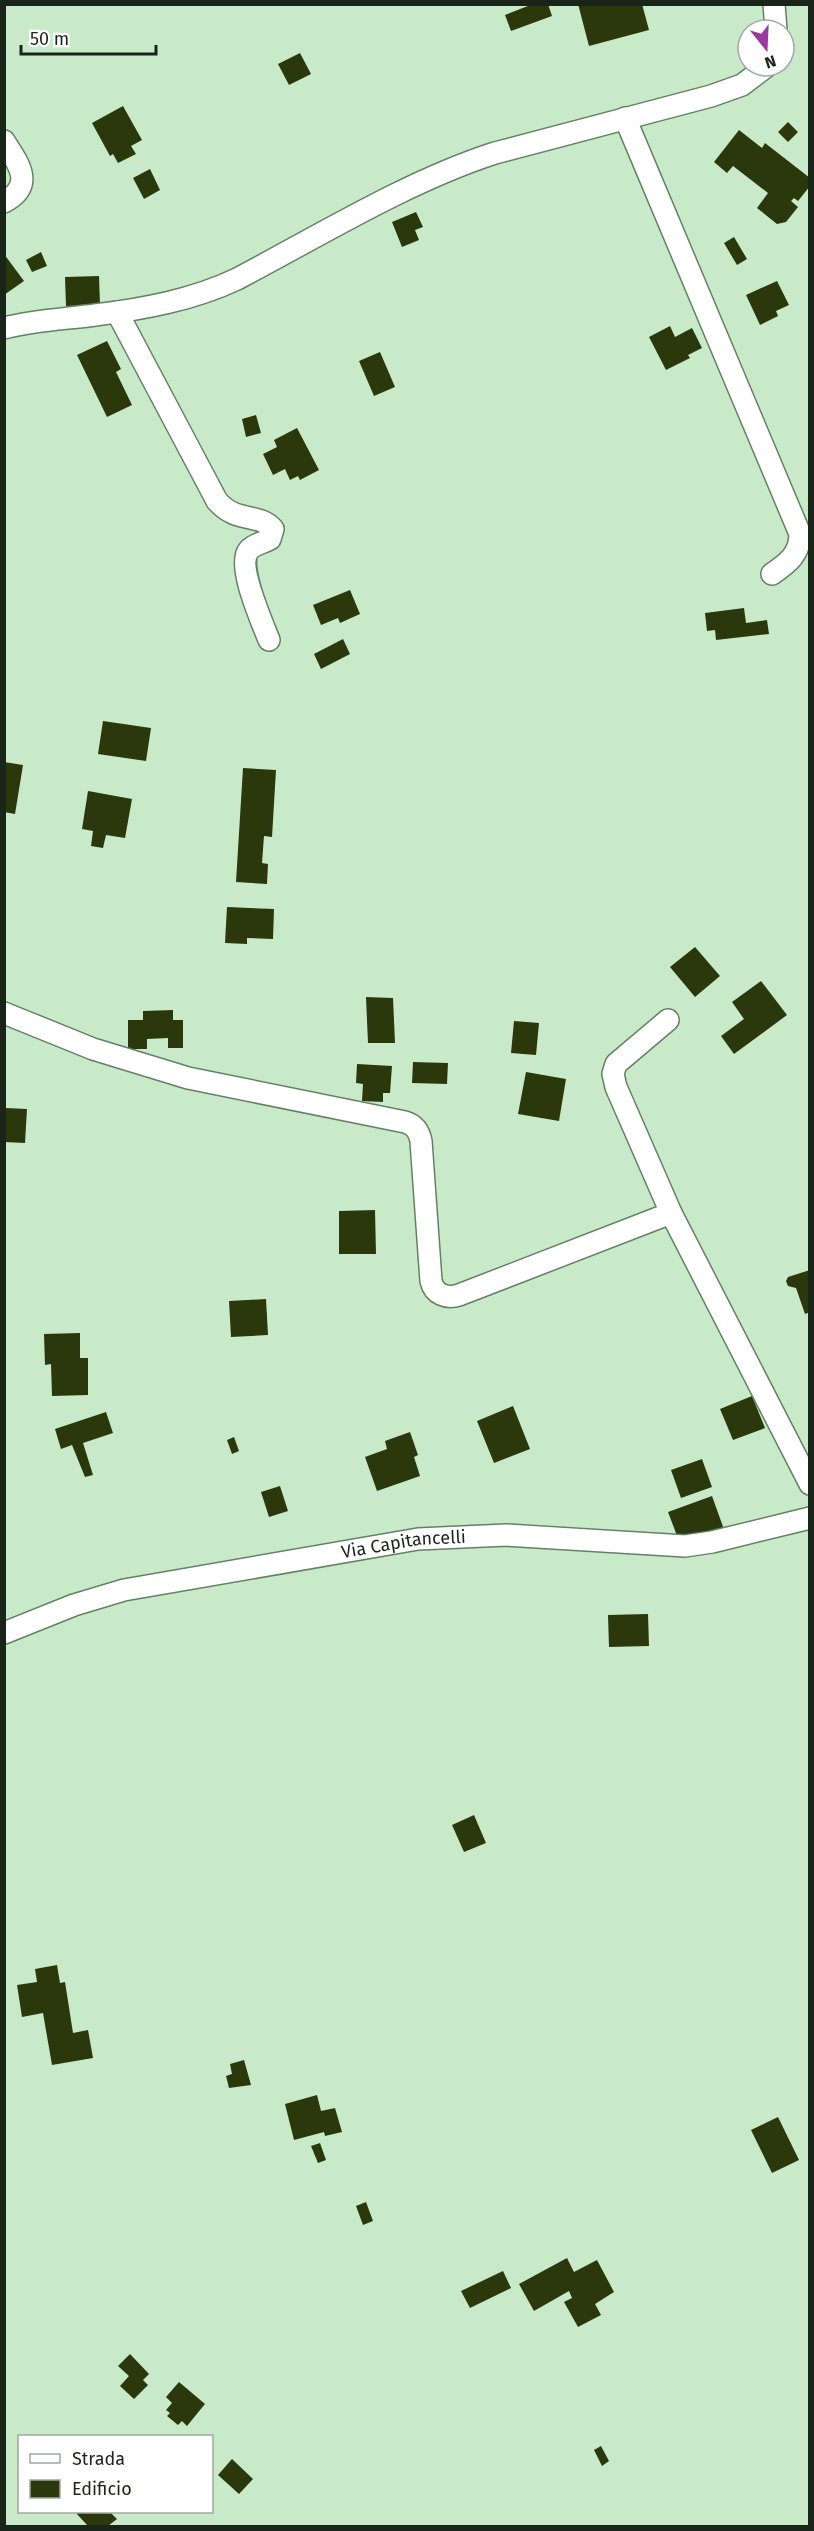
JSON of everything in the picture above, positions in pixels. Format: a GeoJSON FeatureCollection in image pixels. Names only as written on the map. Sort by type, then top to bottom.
{"type":"FeatureCollection","features":[{"type":"Feature","properties":{"kind":"street"},"geometry":{"type":"LineString","coordinates":[[4,328],[37,321],[117,312],[192,296],[223,286],[422,182],[461,165],[495,153],[727,91],[752,78]]}},
{"type":"Feature","properties":{"kind":"street"},"geometry":{"type":"LineString","coordinates":[[625,118],[800,534],[799,546],[794,556],[772,574]]}},
{"type":"Feature","properties":{"kind":"street"},"geometry":{"type":"LineString","coordinates":[[4,141],[19,166],[22,180],[17,193],[4,202]]}},
{"type":"Feature","properties":{"kind":"street"},"geometry":{"type":"LineString","coordinates":[[117,312],[217,501],[238,516],[259,519],[273,529],[270,539],[250,548],[244,561],[247,578],[269,640]]}},
{"type":"Feature","properties":{"kind":"street"},"geometry":{"type":"LineString","coordinates":[[4,1013],[93,1049],[188,1078],[405,1122],[413,1126],[421,1141],[431,1281],[436,1291],[445,1296],[459,1295],[671,1213]]}},
{"type":"Feature","properties":{"kind":"street"},"geometry":{"type":"LineString","coordinates":[[668,1020],[624,1055],[616,1065],[613,1074],[616,1087],[671,1213],[810,1484]]}},
{"type":"Feature","properties":{"kind":"street","name":"Via Capitancelli"},"geometry":{"type":"LineString","coordinates":[[4,1633],[85,1601],[131,1588],[418,1539],[506,1535],[685,1546],[712,1542],[810,1518]]}},
{"type":"Feature","properties":{"kind":"building"},"geometry":{"type":"Polygon","coordinates":[[[533,4],[548,4],[552,16],[511,31],[505,15],[533,4]]]}},
{"type":"Feature","properties":{"kind":"building"},"geometry":{"type":"Polygon","coordinates":[[[578,4],[642,4],[649,30],[589,46],[578,4]]]}},
{"type":"Feature","properties":{"kind":"building"},"geometry":{"type":"Polygon","coordinates":[[[300,53],[311,74],[289,85],[278,64],[300,53]]]}},
{"type":"Feature","properties":{"kind":"building"},"geometry":{"type":"Polygon","coordinates":[[[123,106],[142,140],[131,146],[136,154],[118,163],[113,154],[110,156],[92,123],[123,106]]]}},
{"type":"Feature","properties":{"kind":"building"},"geometry":{"type":"Polygon","coordinates":[[[788,122],[798,132],[788,142],[778,132],[788,122]]]}},
{"type":"Feature","properties":{"kind":"building"},"geometry":{"type":"Polygon","coordinates":[[[739,130],[762,148],[765,143],[810,178],[810,186],[798,201],[794,198],[791,201],[798,207],[786,222],[777,224],[757,208],[768,193],[733,166],[727,173],[714,162],[739,130]]]}},
{"type":"Feature","properties":{"kind":"building"},"geometry":{"type":"Polygon","coordinates":[[[150,169],[160,190],[144,199],[133,178],[150,169]]]}},
{"type":"Feature","properties":{"kind":"building"},"geometry":{"type":"Polygon","coordinates":[[[416,212],[423,227],[415,230],[419,240],[402,247],[392,222],[416,212]]]}},
{"type":"Feature","properties":{"kind":"building"},"geometry":{"type":"Polygon","coordinates":[[[734,237],[747,259],[737,265],[724,243],[734,237]]]}},
{"type":"Feature","properties":{"kind":"building"},"geometry":{"type":"Polygon","coordinates":[[[41,252],[47,266],[32,272],[26,260],[41,252]]]}},
{"type":"Feature","properties":{"kind":"building"},"geometry":{"type":"Polygon","coordinates":[[[4,254],[24,281],[4,295],[4,254]]]}},
{"type":"Feature","properties":{"kind":"building"},"geometry":{"type":"Polygon","coordinates":[[[99,276],[100,305],[66,306],[65,277],[99,276]]]}},
{"type":"Feature","properties":{"kind":"building"},"geometry":{"type":"Polygon","coordinates":[[[777,281],[789,305],[776,311],[778,316],[760,325],[746,295],[777,281]]]}},
{"type":"Feature","properties":{"kind":"building"},"geometry":{"type":"Polygon","coordinates":[[[670,326],[675,337],[692,328],[702,348],[688,355],[690,358],[666,370],[649,337],[670,326]]]}},
{"type":"Feature","properties":{"kind":"building"},"geometry":{"type":"Polygon","coordinates":[[[107,341],[121,369],[116,372],[132,405],[107,417],[77,355],[107,341]]]}},
{"type":"Feature","properties":{"kind":"building"},"geometry":{"type":"Polygon","coordinates":[[[380,352],[395,387],[374,396],[359,361],[380,352]]]}},
{"type":"Feature","properties":{"kind":"building"},"geometry":{"type":"Polygon","coordinates":[[[256,415],[261,433],[246,437],[242,419],[256,415]]]}},
{"type":"Feature","properties":{"kind":"building"},"geometry":{"type":"Polygon","coordinates":[[[297,428],[319,470],[300,480],[298,476],[290,480],[285,469],[273,475],[263,454],[277,447],[274,440],[297,428]]]}},
{"type":"Feature","properties":{"kind":"building"},"geometry":{"type":"Polygon","coordinates":[[[350,590],[360,614],[340,623],[338,618],[321,625],[313,605],[350,590]]]}},
{"type":"Feature","properties":{"kind":"building"},"geometry":{"type":"Polygon","coordinates":[[[744,608],[746,623],[767,620],[769,634],[716,640],[715,630],[707,631],[705,613],[744,608]]]}},
{"type":"Feature","properties":{"kind":"building"},"geometry":{"type":"Polygon","coordinates":[[[343,639],[350,654],[321,669],[314,654],[343,639]]]}},
{"type":"Feature","properties":{"kind":"building"},"geometry":{"type":"Polygon","coordinates":[[[103,721],[151,728],[146,761],[98,754],[103,721]]]}},
{"type":"Feature","properties":{"kind":"building"},"geometry":{"type":"Polygon","coordinates":[[[4,762],[23,765],[15,814],[4,812],[4,762]]]}},
{"type":"Feature","properties":{"kind":"building"},"geometry":{"type":"Polygon","coordinates":[[[243,768],[276,770],[272,837],[264,836],[262,863],[268,864],[267,884],[236,882],[243,768]]]}},
{"type":"Feature","properties":{"kind":"building"},"geometry":{"type":"Polygon","coordinates":[[[88,791],[132,799],[125,838],[106,835],[103,848],[91,846],[93,831],[82,829],[88,791]]]}},
{"type":"Feature","properties":{"kind":"building"},"geometry":{"type":"Polygon","coordinates":[[[227,907],[274,909],[273,939],[247,938],[247,944],[225,943],[227,907]]]}},
{"type":"Feature","properties":{"kind":"building"},"geometry":{"type":"Polygon","coordinates":[[[695,947],[720,976],[695,997],[670,967],[695,947]]]}},
{"type":"Feature","properties":{"kind":"building"},"geometry":{"type":"Polygon","coordinates":[[[761,981],[787,1015],[734,1054],[721,1036],[744,1019],[732,1002],[761,981]]]}},
{"type":"Feature","properties":{"kind":"building"},"geometry":{"type":"Polygon","coordinates":[[[366,997],[393,998],[395,1043],[368,1043],[366,997]]]}},
{"type":"Feature","properties":{"kind":"building"},"geometry":{"type":"Polygon","coordinates":[[[173,1010],[173,1020],[183,1020],[183,1048],[168,1048],[168,1038],[147,1039],[147,1049],[128,1049],[128,1020],[143,1020],[143,1011],[173,1010]]]}},
{"type":"Feature","properties":{"kind":"building"},"geometry":{"type":"Polygon","coordinates":[[[514,1021],[539,1023],[536,1055],[511,1053],[514,1021]]]}},
{"type":"Feature","properties":{"kind":"building"},"geometry":{"type":"Polygon","coordinates":[[[413,1062],[448,1063],[447,1084],[412,1083],[413,1062]]]}},
{"type":"Feature","properties":{"kind":"building"},"geometry":{"type":"Polygon","coordinates":[[[357,1064],[392,1066],[390,1093],[383,1093],[383,1102],[362,1101],[363,1084],[356,1083],[357,1064]]]}},
{"type":"Feature","properties":{"kind":"building"},"geometry":{"type":"Polygon","coordinates":[[[526,1072],[566,1079],[559,1121],[518,1114],[526,1072]]]}},
{"type":"Feature","properties":{"kind":"building"},"geometry":{"type":"Polygon","coordinates":[[[6,1108],[27,1109],[25,1143],[4,1142],[6,1108]]]}},
{"type":"Feature","properties":{"kind":"building"},"geometry":{"type":"Polygon","coordinates":[[[375,1210],[376,1254],[339,1254],[339,1211],[375,1210]]]}},
{"type":"Feature","properties":{"kind":"building"},"geometry":{"type":"Polygon","coordinates":[[[810,1270],[810,1312],[805,1314],[796,1288],[788,1286],[786,1281],[788,1277],[810,1270]]]}},
{"type":"Feature","properties":{"kind":"building"},"geometry":{"type":"Polygon","coordinates":[[[266,1299],[268,1335],[231,1337],[229,1301],[266,1299]]]}},
{"type":"Feature","properties":{"kind":"building"},"geometry":{"type":"Polygon","coordinates":[[[80,1333],[80,1358],[88,1358],[88,1395],[52,1396],[51,1364],[45,1365],[44,1334],[80,1333]]]}},
{"type":"Feature","properties":{"kind":"building"},"geometry":{"type":"Polygon","coordinates":[[[752,1396],[765,1428],[733,1440],[720,1409],[752,1396]]]}},
{"type":"Feature","properties":{"kind":"building"},"geometry":{"type":"Polygon","coordinates":[[[513,1406],[530,1449],[494,1463],[477,1421],[513,1406]]]}},
{"type":"Feature","properties":{"kind":"building"},"geometry":{"type":"Polygon","coordinates":[[[106,1412],[113,1433],[83,1443],[93,1475],[85,1477],[72,1445],[61,1449],[55,1429],[106,1412]]]}},
{"type":"Feature","properties":{"kind":"building"},"geometry":{"type":"Polygon","coordinates":[[[410,1432],[418,1455],[414,1457],[420,1476],[377,1491],[365,1457],[387,1449],[385,1441],[410,1432]]]}},
{"type":"Feature","properties":{"kind":"building"},"geometry":{"type":"Polygon","coordinates":[[[234,1437],[239,1451],[232,1454],[227,1440],[234,1437]]]}},
{"type":"Feature","properties":{"kind":"building"},"geometry":{"type":"Polygon","coordinates":[[[702,1459],[712,1487],[681,1498],[671,1470],[702,1459]]]}},
{"type":"Feature","properties":{"kind":"building"},"geometry":{"type":"Polygon","coordinates":[[[280,1486],[288,1511],[269,1517],[261,1492],[280,1486]]]}},
{"type":"Feature","properties":{"kind":"building"},"geometry":{"type":"Polygon","coordinates":[[[712,1496],[726,1535],[706,1542],[702,1533],[679,1541],[668,1512],[712,1496]]]}},
{"type":"Feature","properties":{"kind":"building"},"geometry":{"type":"Polygon","coordinates":[[[648,1614],[649,1646],[609,1647],[608,1615],[648,1614]]]}},
{"type":"Feature","properties":{"kind":"building"},"geometry":{"type":"Polygon","coordinates":[[[474,1815],[486,1843],[464,1852],[452,1825],[474,1815]]]}},
{"type":"Feature","properties":{"kind":"building"},"geometry":{"type":"Polygon","coordinates":[[[57,1965],[60,1983],[65,1982],[73,2033],[88,2030],[93,2058],[52,2065],[43,2013],[22,2017],[17,1985],[37,1982],[35,1969],[57,1965]]]}},
{"type":"Feature","properties":{"kind":"building"},"geometry":{"type":"Polygon","coordinates":[[[244,2060],[251,2085],[229,2088],[226,2076],[232,2074],[230,2064],[244,2060]]]}},
{"type":"Feature","properties":{"kind":"building"},"geometry":{"type":"Polygon","coordinates":[[[317,2095],[321,2111],[335,2108],[342,2132],[325,2136],[324,2132],[294,2140],[285,2104],[317,2095]]]}},
{"type":"Feature","properties":{"kind":"building"},"geometry":{"type":"Polygon","coordinates":[[[778,2117],[799,2160],[772,2173],[751,2130],[778,2117]]]}},
{"type":"Feature","properties":{"kind":"building"},"geometry":{"type":"Polygon","coordinates":[[[320,2143],[326,2160],[318,2163],[311,2146],[320,2143]]]}},
{"type":"Feature","properties":{"kind":"building"},"geometry":{"type":"Polygon","coordinates":[[[366,2202],[373,2221],[363,2225],[356,2206],[366,2202]]]}},
{"type":"Feature","properties":{"kind":"building"},"geometry":{"type":"Polygon","coordinates":[[[567,2258],[574,2272],[597,2260],[614,2292],[595,2304],[601,2315],[578,2327],[564,2302],[572,2298],[569,2291],[534,2311],[519,2284],[567,2258]]]}},
{"type":"Feature","properties":{"kind":"building"},"geometry":{"type":"Polygon","coordinates":[[[503,2271],[511,2288],[470,2308],[461,2291],[503,2271]]]}},
{"type":"Feature","properties":{"kind":"building"},"geometry":{"type":"Polygon","coordinates":[[[130,2354],[149,2374],[143,2380],[148,2385],[134,2399],[120,2386],[129,2376],[118,2366],[130,2354]]]}},
{"type":"Feature","properties":{"kind":"building"},"geometry":{"type":"Polygon","coordinates":[[[179,2382],[205,2404],[187,2426],[182,2421],[178,2425],[167,2416],[170,2413],[166,2410],[172,2403],[166,2397],[179,2382]]]}},
{"type":"Feature","properties":{"kind":"building"},"geometry":{"type":"Polygon","coordinates":[[[601,2446],[609,2461],[602,2466],[594,2450],[601,2446]]]}},
{"type":"Feature","properties":{"kind":"building"},"geometry":{"type":"Polygon","coordinates":[[[232,2459],[253,2479],[239,2494],[218,2475],[232,2459]]]}},
{"type":"Feature","properties":{"kind":"building"},"geometry":{"type":"Polygon","coordinates":[[[76,2513],[111,2513],[117,2519],[108,2526],[88,2526],[76,2513]]]}}]}
